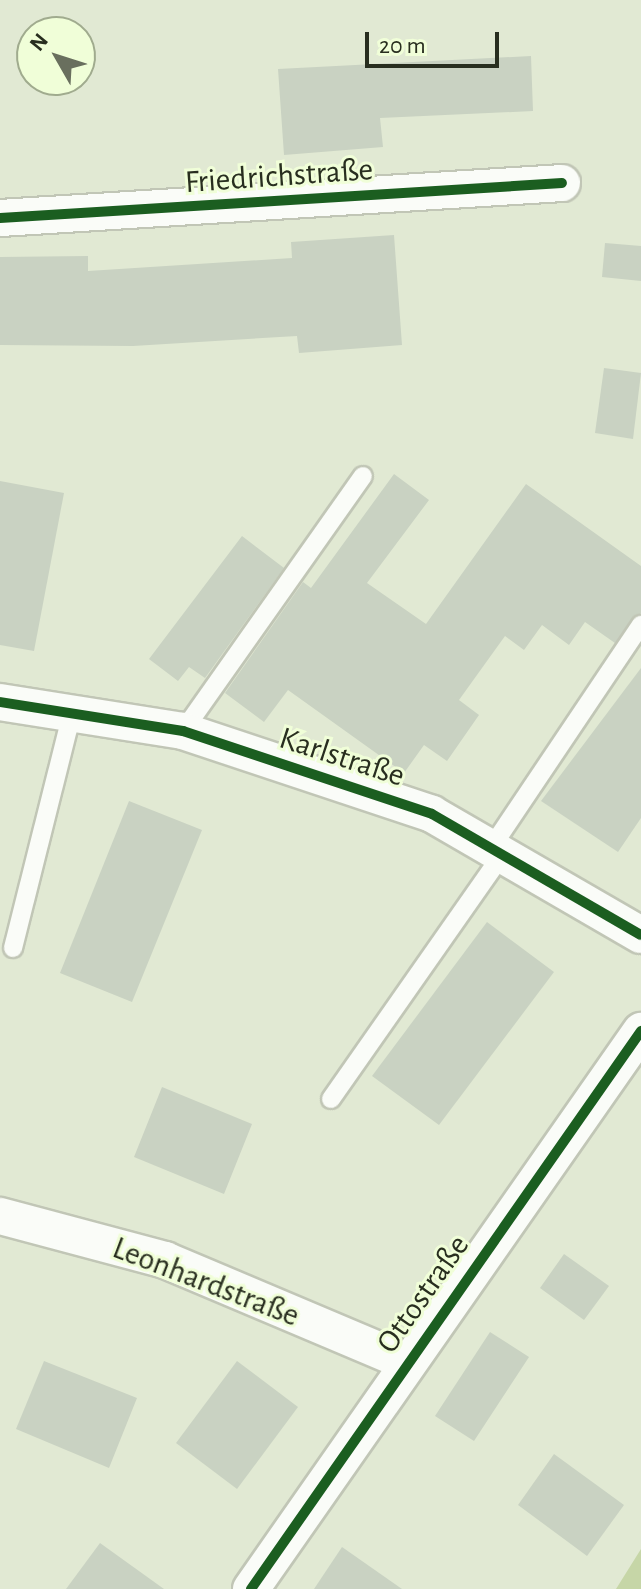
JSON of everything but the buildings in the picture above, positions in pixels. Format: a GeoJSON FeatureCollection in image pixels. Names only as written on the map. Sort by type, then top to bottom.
{"type":"FeatureCollection","features":[{"type":"Feature","properties":{"kind":"street","name":"Friedrichstraße"},"geometry":{"type":"LineString","coordinates":[[0,218],[562,183]]}},
{"type":"Feature","properties":{"kind":"street","name":"Karlstraße"},"geometry":{"type":"LineString","coordinates":[[0,702],[183,731],[432,814],[641,935]]}},
{"type":"Feature","properties":{"kind":"street","name":"Ottostraße"},"geometry":{"type":"LineString","coordinates":[[251,1589],[641,1031]]}},
{"type":"Feature","properties":{"kind":"street","name":"Leonhardstraße"},"geometry":{"type":"LineString","coordinates":[[0,1216],[165,1260],[407,1362]]}},
{"type":"Feature","properties":{"kind":"lane"},"geometry":{"type":"LineString","coordinates":[[183,731],[363,476]]}},
{"type":"Feature","properties":{"kind":"lane"},"geometry":{"type":"LineString","coordinates":[[331,1099],[641,625]]}},
{"type":"Feature","properties":{"kind":"lane"},"geometry":{"type":"LineString","coordinates":[[13,948],[72,713]]}},
{"type":"Feature","properties":{"kind":"green space"},"geometry":{"type":"Polygon","coordinates":[[[641,1549],[641,1589],[616,1589],[641,1549]]]}},
{"type":"Feature","properties":{"kind":"cycle path"},"geometry":{"type":"LineString","coordinates":[[0,218],[562,183]]}},
{"type":"Feature","properties":{"kind":"cycle path"},"geometry":{"type":"LineString","coordinates":[[0,702],[183,731],[432,814],[641,935]]}},
{"type":"Feature","properties":{"kind":"cycle path"},"geometry":{"type":"LineString","coordinates":[[251,1589],[641,1031]]}}]}
